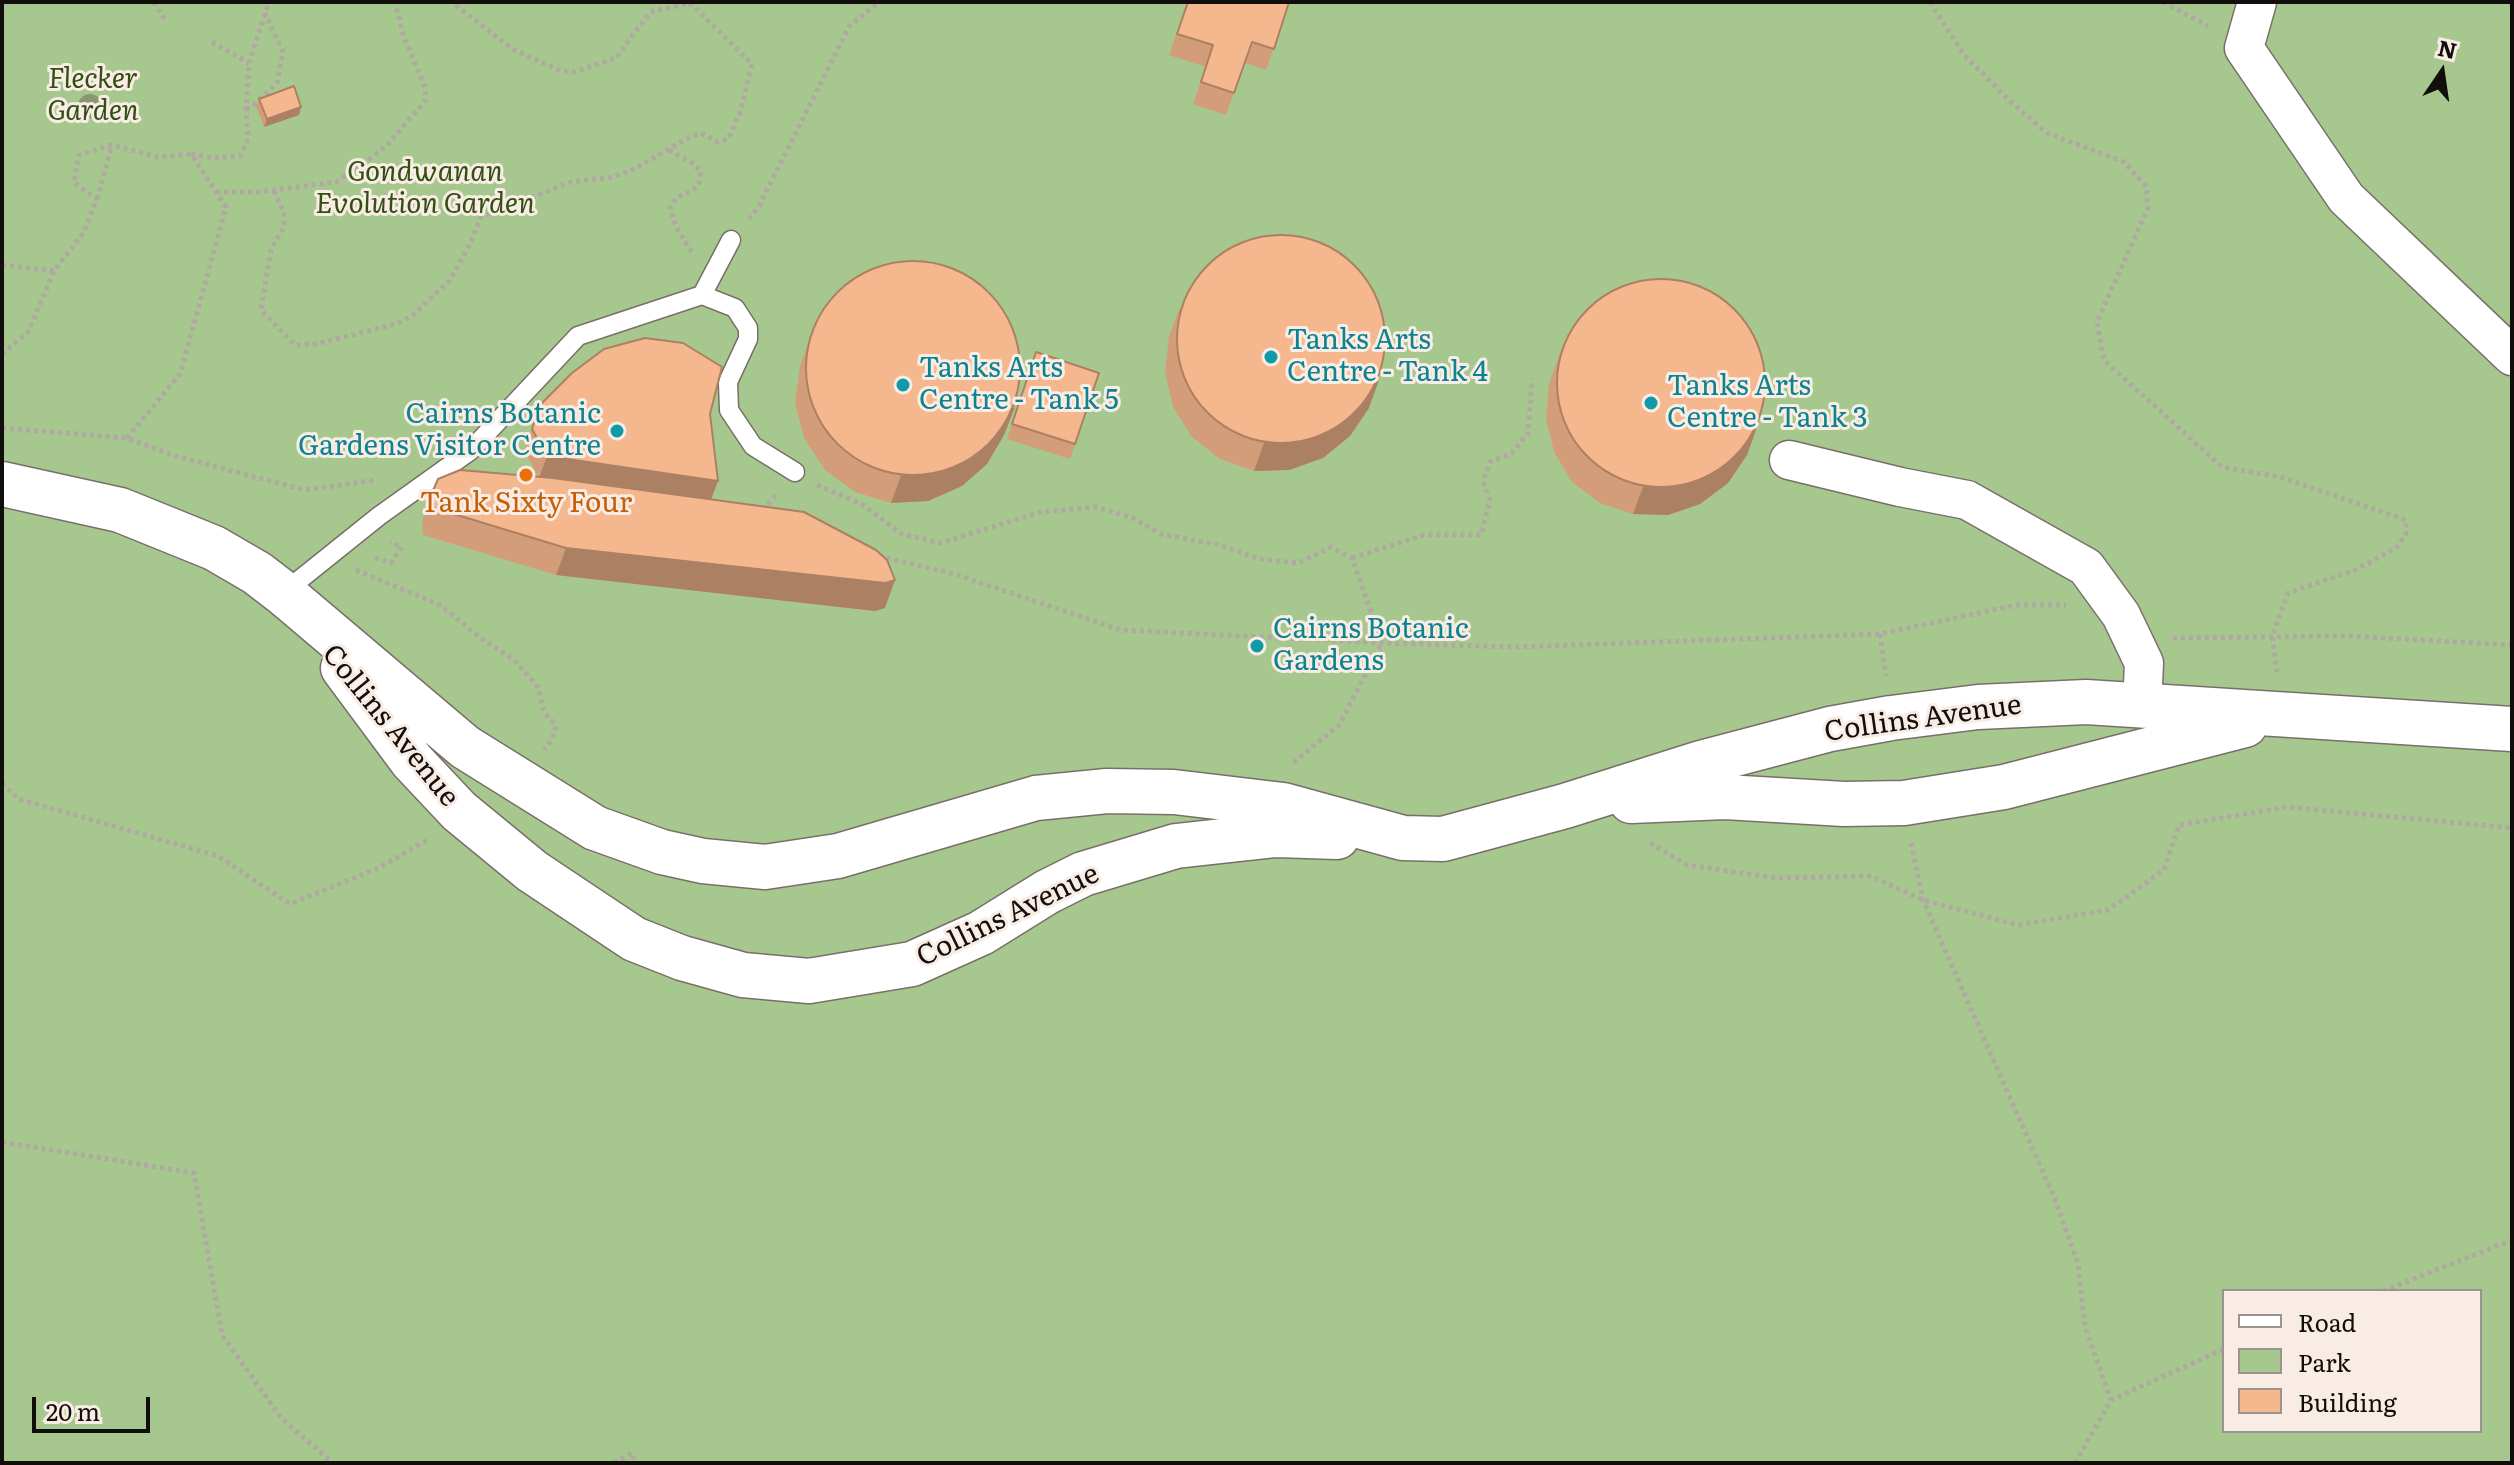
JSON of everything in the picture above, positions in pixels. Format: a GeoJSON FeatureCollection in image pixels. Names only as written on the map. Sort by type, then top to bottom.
{"type":"FeatureCollection","features":[{"type":"Feature","properties":{"kind":"street"},"geometry":{"type":"LineString","coordinates":[[2257,2],[2244,48],[2346,198],[2512,356]]}},
{"type":"Feature","properties":{"kind":"street"},"geometry":{"type":"LineString","coordinates":[[1789,460],[1967,500],[2086,567],[2121,615],[2144,663],[2142,706]]}},
{"type":"Feature","properties":{"kind":"street","name":"Collins Avenue"},"geometry":{"type":"LineString","coordinates":[[2,484],[107,507],[161,525],[214,548],[257,573],[283,593],[465,747],[595,828],[662,852],[703,861],[765,867],[838,856],[1036,798],[1107,791],[1174,792],[1283,805],[1403,838]]}},
{"type":"Feature","properties":{"kind":"street","name":"Collins Avenue"},"geometry":{"type":"LineString","coordinates":[[283,593],[412,761],[472,823],[532,871],[634,939],[682,958],[743,975],[809,981],[912,964],[981,933],[1047,892],[1083,874],[1176,846],[1276,835],[1443,839],[1565,806],[1701,763],[1830,729],[1891,718],[1978,707],[2086,702],[2512,729]]}},
{"type":"Feature","properties":{"kind":"street","name":"Collins Avenue"},"geometry":{"type":"LineString","coordinates":[[1565,806],[1725,797],[1844,804],[1915,802],[2004,787],[2292,714]]}},
{"type":"Feature","properties":{"kind":"street"},"geometry":{"type":"LineString","coordinates":[[472,823],[501,793],[506,774]]}},
{"type":"Feature","properties":{"kind":"lane"},"geometry":{"type":"LineString","coordinates":[[702,295],[731,240]]}},
{"type":"Feature","properties":{"kind":"lane"},"geometry":{"type":"LineString","coordinates":[[283,593],[379,516],[470,451],[578,336],[702,295],[735,308],[748,328],[748,339],[728,382],[729,410],[753,446],[795,472]]}},
{"type":"Feature","properties":{"kind":"path"},"geometry":{"type":"LineString","coordinates":[[154,2],[165,20]]}},
{"type":"Feature","properties":{"kind":"path"},"geometry":{"type":"LineString","coordinates":[[97,199],[74,183],[79,155],[112,145],[158,157],[191,154],[213,158],[240,156],[248,139],[249,63],[269,2]]}},
{"type":"Feature","properties":{"kind":"path"},"geometry":{"type":"LineString","coordinates":[[215,192],[274,191],[336,182],[389,143],[426,100],[425,87],[404,37],[395,2]]}},
{"type":"Feature","properties":{"kind":"path"},"geometry":{"type":"LineString","coordinates":[[274,191],[284,213],[284,227],[271,249],[261,310],[295,345],[316,344],[396,324],[413,315],[449,281],[481,217],[571,182],[613,177],[701,133],[718,142],[728,139],[744,101],[752,64],[690,3],[650,12],[616,58],[574,72],[561,71],[512,49],[452,2]]}},
{"type":"Feature","properties":{"kind":"path"},"geometry":{"type":"LineString","coordinates":[[731,240],[759,206],[849,27],[878,2]]}},
{"type":"Feature","properties":{"kind":"path"},"geometry":{"type":"LineString","coordinates":[[1930,2],[1964,55],[2047,133],[2124,162],[2146,186],[2148,208],[2097,322],[2104,360],[2222,467],[2280,477],[2406,520],[2406,534],[2396,548],[2355,570],[2288,593],[2272,636],[2280,689],[2292,714]]}},
{"type":"Feature","properties":{"kind":"path"},"geometry":{"type":"LineString","coordinates":[[2163,2],[2208,26]]}},
{"type":"Feature","properties":{"kind":"path"},"geometry":{"type":"LineString","coordinates":[[246,109],[277,83],[283,52],[265,12]]}},
{"type":"Feature","properties":{"kind":"path"},"geometry":{"type":"LineString","coordinates":[[212,42],[249,63]]}},
{"type":"Feature","properties":{"kind":"path"},"geometry":{"type":"LineString","coordinates":[[2,354],[28,332],[54,271],[84,232],[112,145]]}},
{"type":"Feature","properties":{"kind":"path"},"geometry":{"type":"LineString","coordinates":[[668,150],[694,164],[701,172],[699,185],[676,198],[670,209],[676,227],[692,251],[702,295]]}},
{"type":"Feature","properties":{"kind":"path"},"geometry":{"type":"LineString","coordinates":[[127,438],[180,374],[226,207],[191,154]]}},
{"type":"Feature","properties":{"kind":"path"},"geometry":{"type":"LineString","coordinates":[[2,265],[54,271]]}},
{"type":"Feature","properties":{"kind":"path"},"geometry":{"type":"LineString","coordinates":[[1352,558],[1424,535],[1481,535],[1490,500],[1483,481],[1490,462],[1512,453],[1528,433],[1532,379]]}},
{"type":"Feature","properties":{"kind":"path"},"geometry":{"type":"LineString","coordinates":[[2,428],[127,438],[175,456],[305,490],[379,480],[427,482]]}},
{"type":"Feature","properties":{"kind":"path"},"geometry":{"type":"LineString","coordinates":[[760,515],[795,472],[828,492],[863,505],[902,534],[940,543],[1041,512],[1096,507],[1133,518],[1161,534],[1219,545],[1259,559],[1298,563],[1331,547],[1352,558],[1382,643],[1339,725],[1298,759]]}},
{"type":"Feature","properties":{"kind":"path"},"geometry":{"type":"LineString","coordinates":[[368,555],[391,563],[402,547],[384,540],[395,532]]}},
{"type":"Feature","properties":{"kind":"path"},"geometry":{"type":"LineString","coordinates":[[865,552],[951,573],[1121,630],[1382,643],[1516,647],[1880,634],[2016,605],[2071,605]]}},
{"type":"Feature","properties":{"kind":"path"},"geometry":{"type":"LineString","coordinates":[[362,563],[356,570],[440,605],[514,660],[538,687],[544,712],[556,726],[552,740],[535,759],[506,774]]}},
{"type":"Feature","properties":{"kind":"path"},"geometry":{"type":"LineString","coordinates":[[1880,634],[1886,678]]}},
{"type":"Feature","properties":{"kind":"path"},"geometry":{"type":"LineString","coordinates":[[2133,639],[2350,636],[2512,645]]}},
{"type":"Feature","properties":{"kind":"path"},"geometry":{"type":"LineString","coordinates":[[2,783],[19,799],[218,856],[290,904],[381,867],[432,837],[472,823]]}},
{"type":"Feature","properties":{"kind":"path"},"geometry":{"type":"LineString","coordinates":[[1648,842],[1687,865],[1775,878],[1871,876],[1923,900],[2018,925],[2108,910],[2164,870],[2179,825],[2287,807],[2512,828]]}},
{"type":"Feature","properties":{"kind":"path"},"geometry":{"type":"LineString","coordinates":[[1910,837],[1923,900],[2056,1202],[2078,1264],[2085,1327],[2111,1400]]}},
{"type":"Feature","properties":{"kind":"path"},"geometry":{"type":"LineString","coordinates":[[2,1142],[194,1173],[222,1335],[282,1419],[333,1463]]}},
{"type":"Feature","properties":{"kind":"path"},"geometry":{"type":"LineString","coordinates":[[2388,1289],[2512,1240]]}},
{"type":"Feature","properties":{"kind":"path"},"geometry":{"type":"LineString","coordinates":[[2075,1463],[2111,1400],[2222,1350]]}},
{"type":"Feature","properties":{"kind":"path"},"geometry":{"type":"LineString","coordinates":[[614,1463],[632,1453],[635,1463]]}},
{"type":"Feature","properties":{"kind":"green space","name":"Cairns Botanic Gardens"},"geometry":{"type":"Polygon","coordinates":[[[2,2],[2512,2],[2512,1463],[2,1463],[2,2]]]}},
{"type":"Feature","properties":{"kind":"building"},"geometry":{"type":"Polygon","coordinates":[[[1188,2],[1289,2],[1274,49],[1252,42],[1234,93],[1201,82],[1213,45],[1177,34],[1188,2]]]}},
{"type":"Feature","properties":{"kind":"building"},"geometry":{"type":"Polygon","coordinates":[[[294,86],[301,107],[267,119],[259,99],[294,86]]]}},
{"type":"Feature","properties":{"kind":"building","name":"Tanks Arts Centre - Tank 4"},"geometry":{"type":"Polygon","coordinates":[[[1281,235],[1321,243],[1355,265],[1377,299],[1385,339],[1377,379],[1355,413],[1321,435],[1281,443],[1241,435],[1207,413],[1185,379],[1177,339],[1185,299],[1207,265],[1241,243],[1281,235]]]}},
{"type":"Feature","properties":{"kind":"building","name":"Tanks Arts Centre - Tank 5"},"geometry":{"type":"Polygon","coordinates":[[[913,261],[954,269],[988,293],[1012,327],[1020,368],[1012,409],[988,443],[954,467],[913,475],[872,467],[838,443],[814,409],[806,368],[814,327],[838,293],[872,269],[913,261]]]}},
{"type":"Feature","properties":{"kind":"building","name":"Tanks Arts Centre - Tank 3"},"geometry":{"type":"Polygon","coordinates":[[[1661,279],[1701,287],[1735,309],[1757,343],[1765,383],[1757,423],[1735,457],[1701,479],[1661,487],[1621,479],[1587,457],[1565,423],[1557,383],[1565,343],[1587,309],[1621,287],[1661,279]]]}},
{"type":"Feature","properties":{"kind":"building","name":"Cairns Botanic Gardens Visitor Centre"},"geometry":{"type":"Polygon","coordinates":[[[645,338],[683,343],[722,367],[710,414],[718,481],[547,456],[532,429],[540,405],[572,373],[604,349],[645,338]]]}},
{"type":"Feature","properties":{"kind":"building"},"geometry":{"type":"Polygon","coordinates":[[[1036,352],[1099,373],[1075,444],[1012,424],[1036,352]]]}},
{"type":"Feature","properties":{"kind":"building"},"geometry":{"type":"Polygon","coordinates":[[[460,470],[553,478],[804,512],[876,550],[887,560],[895,580],[885,583],[566,548],[434,508],[432,493],[438,479],[460,470]]]}},
{"type":"Feature","properties":{"kind":"place","name":"Tanks Arts Centre - Tank 4"},"geometry":{"type":"Point","coordinates":[1271,357]}},
{"type":"Feature","properties":{"kind":"place","name":"Tanks Arts Centre - Tank 5"},"geometry":{"type":"Point","coordinates":[903,385]}},
{"type":"Feature","properties":{"kind":"place","name":"Tanks Arts Centre - Tank 3"},"geometry":{"type":"Point","coordinates":[1651,403]}},
{"type":"Feature","properties":{"kind":"place","name":"Cairns Botanic Gardens Visitor Centre"},"geometry":{"type":"Point","coordinates":[617,431]}},
{"type":"Feature","properties":{"kind":"place","name":"Tank Sixty Four"},"geometry":{"type":"Point","coordinates":[526,475]}},
{"type":"Feature","properties":{"kind":"place","name":"Cairns Botanic Gardens"},"geometry":{"type":"Point","coordinates":[1257,646]}},
{"type":"Feature","properties":{"kind":"park label","name":"Flecker Garden"},"geometry":{"type":"Point","coordinates":[93,96]}},
{"type":"Feature","properties":{"kind":"park label","name":"Gondwanan Evolution Garden"},"geometry":{"type":"Point","coordinates":[425,189]}}]}
